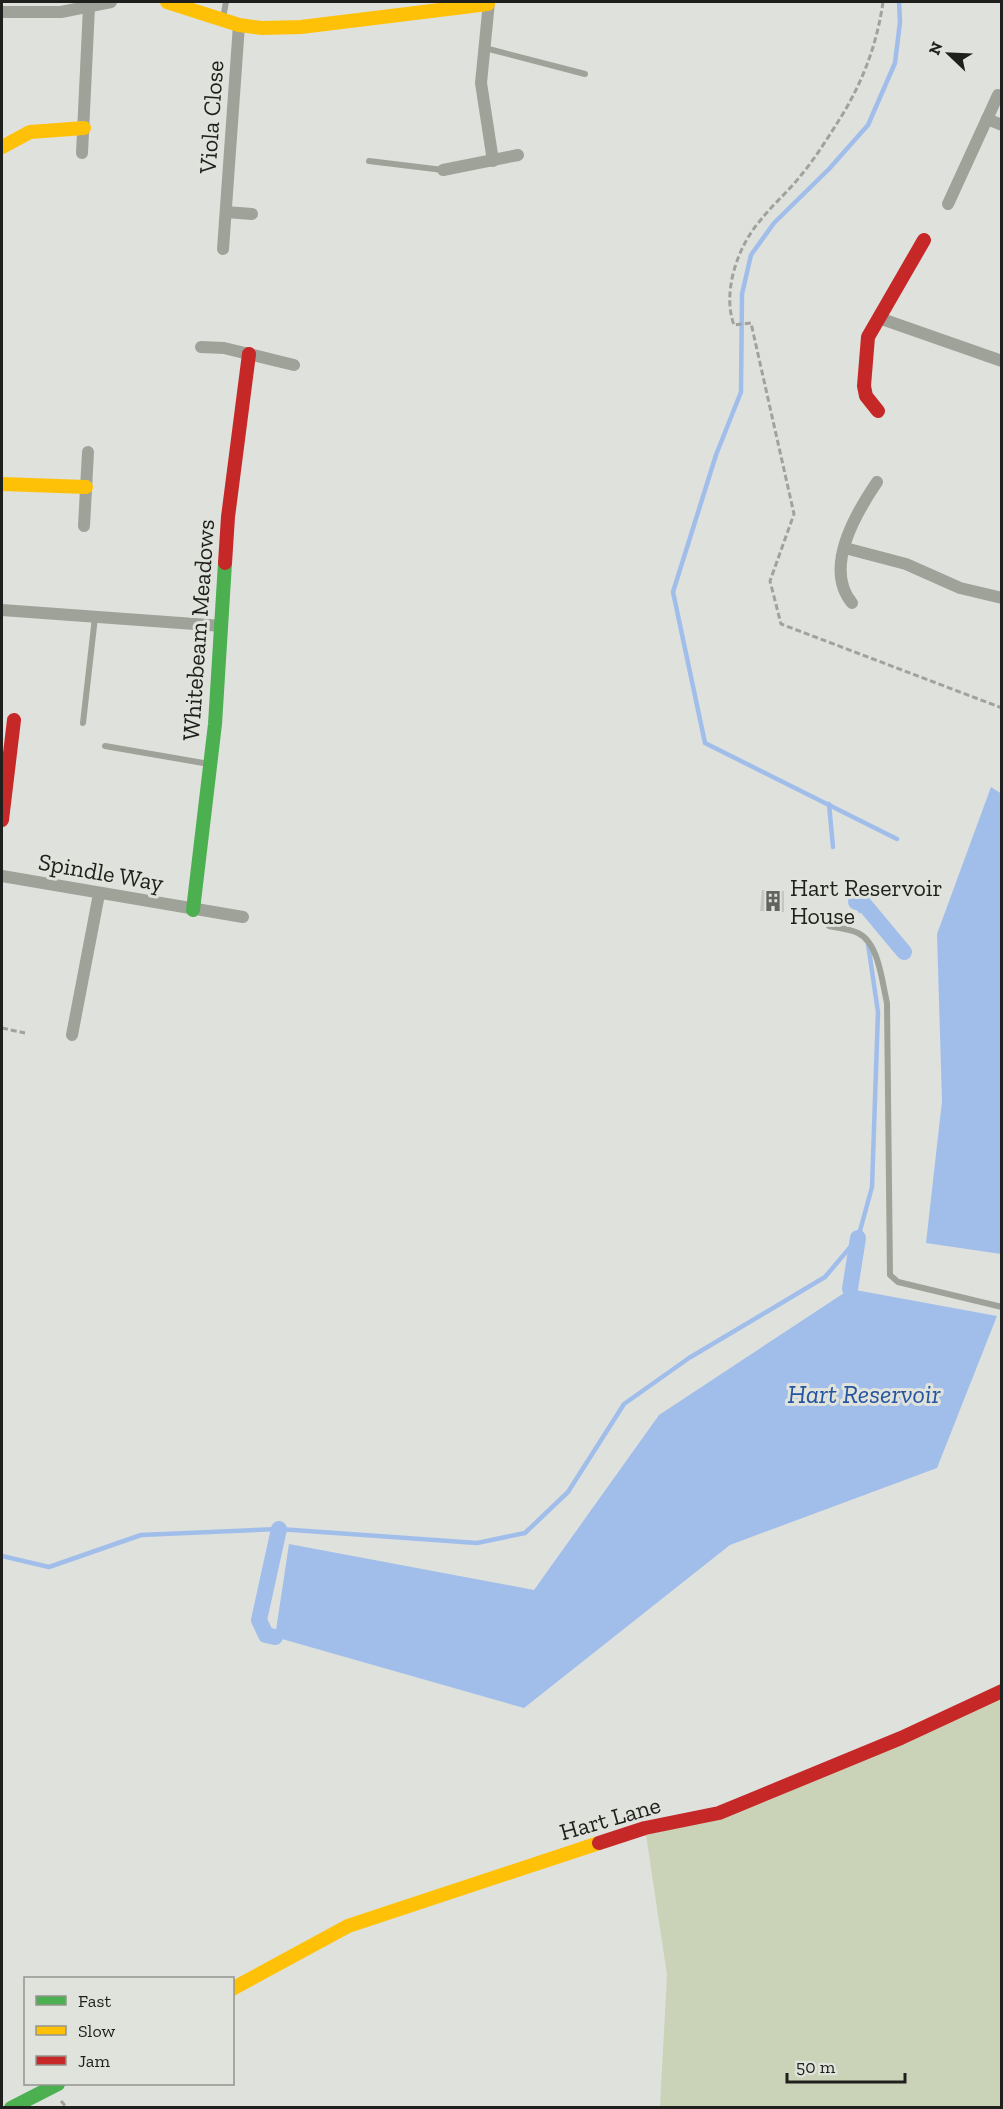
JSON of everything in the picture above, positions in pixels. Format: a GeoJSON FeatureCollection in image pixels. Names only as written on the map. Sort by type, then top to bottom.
{"type":"FeatureCollection","features":[{"type":"Feature","properties":{"kind":"street"},"geometry":{"type":"LineString","coordinates":[[2,12],[39,14],[111,2]]}},
{"type":"Feature","properties":{"kind":"street"},"geometry":{"type":"LineString","coordinates":[[167,2],[239,25],[301,27],[488,3],[481,83],[494,161]]}},
{"type":"Feature","properties":{"kind":"street"},"geometry":{"type":"LineString","coordinates":[[82,153],[89,7]]}},
{"type":"Feature","properties":{"kind":"street","name":"Viola Close"},"geometry":{"type":"LineString","coordinates":[[224,249],[239,25]]}},
{"type":"Feature","properties":{"kind":"street"},"geometry":{"type":"LineString","coordinates":[[948,204],[998,94]]}},
{"type":"Feature","properties":{"kind":"street"},"geometry":{"type":"LineString","coordinates":[[987,119],[1002,125]]}},
{"type":"Feature","properties":{"kind":"street"},"geometry":{"type":"LineString","coordinates":[[2,147],[22,134],[41,129],[84,129]]}},
{"type":"Feature","properties":{"kind":"street"},"geometry":{"type":"LineString","coordinates":[[443,170],[518,155]]}},
{"type":"Feature","properties":{"kind":"street"},"geometry":{"type":"LineString","coordinates":[[226,212],[252,214]]}},
{"type":"Feature","properties":{"kind":"street"},"geometry":{"type":"LineString","coordinates":[[878,411],[866,396],[864,362],[868,337],[924,240]]}},
{"type":"Feature","properties":{"kind":"street"},"geometry":{"type":"LineString","coordinates":[[879,318],[1002,361]]}},
{"type":"Feature","properties":{"kind":"street"},"geometry":{"type":"LineString","coordinates":[[201,347],[294,364]]}},
{"type":"Feature","properties":{"kind":"street","name":"Whitebeam Meadows"},"geometry":{"type":"LineString","coordinates":[[193,910],[210,764],[222,626],[228,517],[249,354]]}},
{"type":"Feature","properties":{"kind":"street"},"geometry":{"type":"LineString","coordinates":[[84,526],[88,452]]}},
{"type":"Feature","properties":{"kind":"street"},"geometry":{"type":"LineString","coordinates":[[852,603],[845,594],[841,582],[845,548],[852,520],[877,482]]}},
{"type":"Feature","properties":{"kind":"street"},"geometry":{"type":"LineString","coordinates":[[2,484],[86,487]]}},
{"type":"Feature","properties":{"kind":"street"},"geometry":{"type":"LineString","coordinates":[[845,548],[906,564],[960,588],[1002,598]]}},
{"type":"Feature","properties":{"kind":"street"},"geometry":{"type":"LineString","coordinates":[[2,610],[222,626]]}},
{"type":"Feature","properties":{"kind":"street"},"geometry":{"type":"LineString","coordinates":[[2,820],[4,784],[14,720]]}},
{"type":"Feature","properties":{"kind":"street","name":"Spindle Way"},"geometry":{"type":"LineString","coordinates":[[2,876],[243,917]]}},
{"type":"Feature","properties":{"kind":"street"},"geometry":{"type":"LineString","coordinates":[[72,1035],[99,894]]}},
{"type":"Feature","properties":{"kind":"street","name":"Hart Lane"},"geometry":{"type":"LineString","coordinates":[[234,1988],[348,1926],[645,1828],[719,1813],[901,1738],[1002,1691]]}},
{"type":"Feature","properties":{"kind":"street"},"geometry":{"type":"LineString","coordinates":[[11,2108],[56,2085]]}},
{"type":"Feature","properties":{"kind":"lane"},"geometry":{"type":"LineString","coordinates":[[223,19],[226,2]]}},
{"type":"Feature","properties":{"kind":"lane"},"geometry":{"type":"LineString","coordinates":[[485,48],[585,74]]}},
{"type":"Feature","properties":{"kind":"lane"},"geometry":{"type":"LineString","coordinates":[[369,161],[443,170]]}},
{"type":"Feature","properties":{"kind":"lane"},"geometry":{"type":"LineString","coordinates":[[83,723],[94,617]]}},
{"type":"Feature","properties":{"kind":"lane"},"geometry":{"type":"LineString","coordinates":[[105,746],[210,764]]}},
{"type":"Feature","properties":{"kind":"lane"},"geometry":{"type":"LineString","coordinates":[[830,926],[858,933],[868,941],[879,967],[887,1003],[888,1261],[890,1275],[898,1282],[1002,1307]]}},
{"type":"Feature","properties":{"kind":"path"},"geometry":{"type":"LineString","coordinates":[[883,2],[867,71],[840,118],[803,174],[757,223],[743,246],[730,288],[729,310],[734,325],[750,323],[794,514],[770,581],[781,624],[1002,708]]}},
{"type":"Feature","properties":{"kind":"path"},"geometry":{"type":"LineString","coordinates":[[2,1028],[25,1033]]}},
{"type":"Feature","properties":{"kind":"green space"},"geometry":{"type":"Polygon","coordinates":[[[1001,1691],[1001,2107],[660,2107],[667,1975],[645,1828],[720,1813],[1001,1691]]]}},
{"type":"Feature","properties":{"kind":"water"},"geometry":{"type":"Polygon","coordinates":[[[991,787],[1002,794],[1001,1254],[926,1243],[942,1101],[937,934],[991,787]]]}},
{"type":"Feature","properties":{"kind":"water","name":"Hart Reservoir"},"geometry":{"type":"Polygon","coordinates":[[[850,1289],[997,1316],[937,1468],[730,1545],[524,1708],[275,1637],[289,1544],[534,1590],[659,1415],[850,1289]]]}},
{"type":"Feature","properties":{"kind":"building","name":"Hart Reservoir House"},"geometry":{"type":"Polygon","coordinates":[[[762,890],[784,891],[784,912],[760,911],[762,890]]]}},
{"type":"Feature","properties":{"kind":"waterway"},"geometry":{"type":"LineString","coordinates":[[897,839],[705,743],[673,592],[716,455],[741,392],[742,294],[751,255],[774,223],[829,169],[868,125],[895,63],[900,22],[899,2]]}},
{"type":"Feature","properties":{"kind":"waterway"},"geometry":{"type":"LineString","coordinates":[[829,804],[833,847]]}},
{"type":"Feature","properties":{"kind":"waterway"},"geometry":{"type":"LineString","coordinates":[[847,879],[860,911]]}},
{"type":"Feature","properties":{"kind":"waterway"},"geometry":{"type":"LineString","coordinates":[[856,902],[864,904],[904,952]]}},
{"type":"Feature","properties":{"kind":"waterway"},"geometry":{"type":"LineString","coordinates":[[2,1556],[49,1567],[141,1535],[279,1529],[477,1543],[525,1533],[568,1492],[624,1404],[689,1358],[825,1277],[858,1238],[872,1187],[878,1012],[868,944]]}},
{"type":"Feature","properties":{"kind":"waterway"},"geometry":{"type":"LineString","coordinates":[[850,1289],[858,1238]]}},
{"type":"Feature","properties":{"kind":"waterway"},"geometry":{"type":"LineString","coordinates":[[275,1637],[266,1635],[259,1620],[279,1529]]}},
{"type":"Feature","properties":{"kind":"traffic: fast"},"geometry":{"type":"LineString","coordinates":[[193,910],[215,724],[225,563]]}},
{"type":"Feature","properties":{"kind":"traffic: fast"},"geometry":{"type":"LineString","coordinates":[[11,2108],[56,2085]]}},
{"type":"Feature","properties":{"kind":"traffic: slow"},"geometry":{"type":"LineString","coordinates":[[167,2],[239,25],[262,28],[301,27],[488,4]]}},
{"type":"Feature","properties":{"kind":"traffic: slow"},"geometry":{"type":"LineString","coordinates":[[2,147],[30,132],[84,128]]}},
{"type":"Feature","properties":{"kind":"traffic: slow"},"geometry":{"type":"LineString","coordinates":[[2,484],[86,487]]}},
{"type":"Feature","properties":{"kind":"traffic: slow"},"geometry":{"type":"LineString","coordinates":[[234,1988],[348,1926],[599,1843]]}},
{"type":"Feature","properties":{"kind":"traffic: jam"},"geometry":{"type":"LineString","coordinates":[[878,411],[866,396],[864,386],[868,337],[924,240]]}},
{"type":"Feature","properties":{"kind":"traffic: jam"},"geometry":{"type":"LineString","coordinates":[[225,563],[228,517],[249,354]]}},
{"type":"Feature","properties":{"kind":"traffic: jam"},"geometry":{"type":"LineString","coordinates":[[2,820],[14,720]]}},
{"type":"Feature","properties":{"kind":"traffic: jam"},"geometry":{"type":"LineString","coordinates":[[599,1843],[645,1828],[719,1813],[901,1738],[1002,1691]]}},
{"type":"Feature","properties":{"kind":"place","name":"Hart Reservoir House"},"geometry":{"type":"Point","coordinates":[773,901]}}]}
